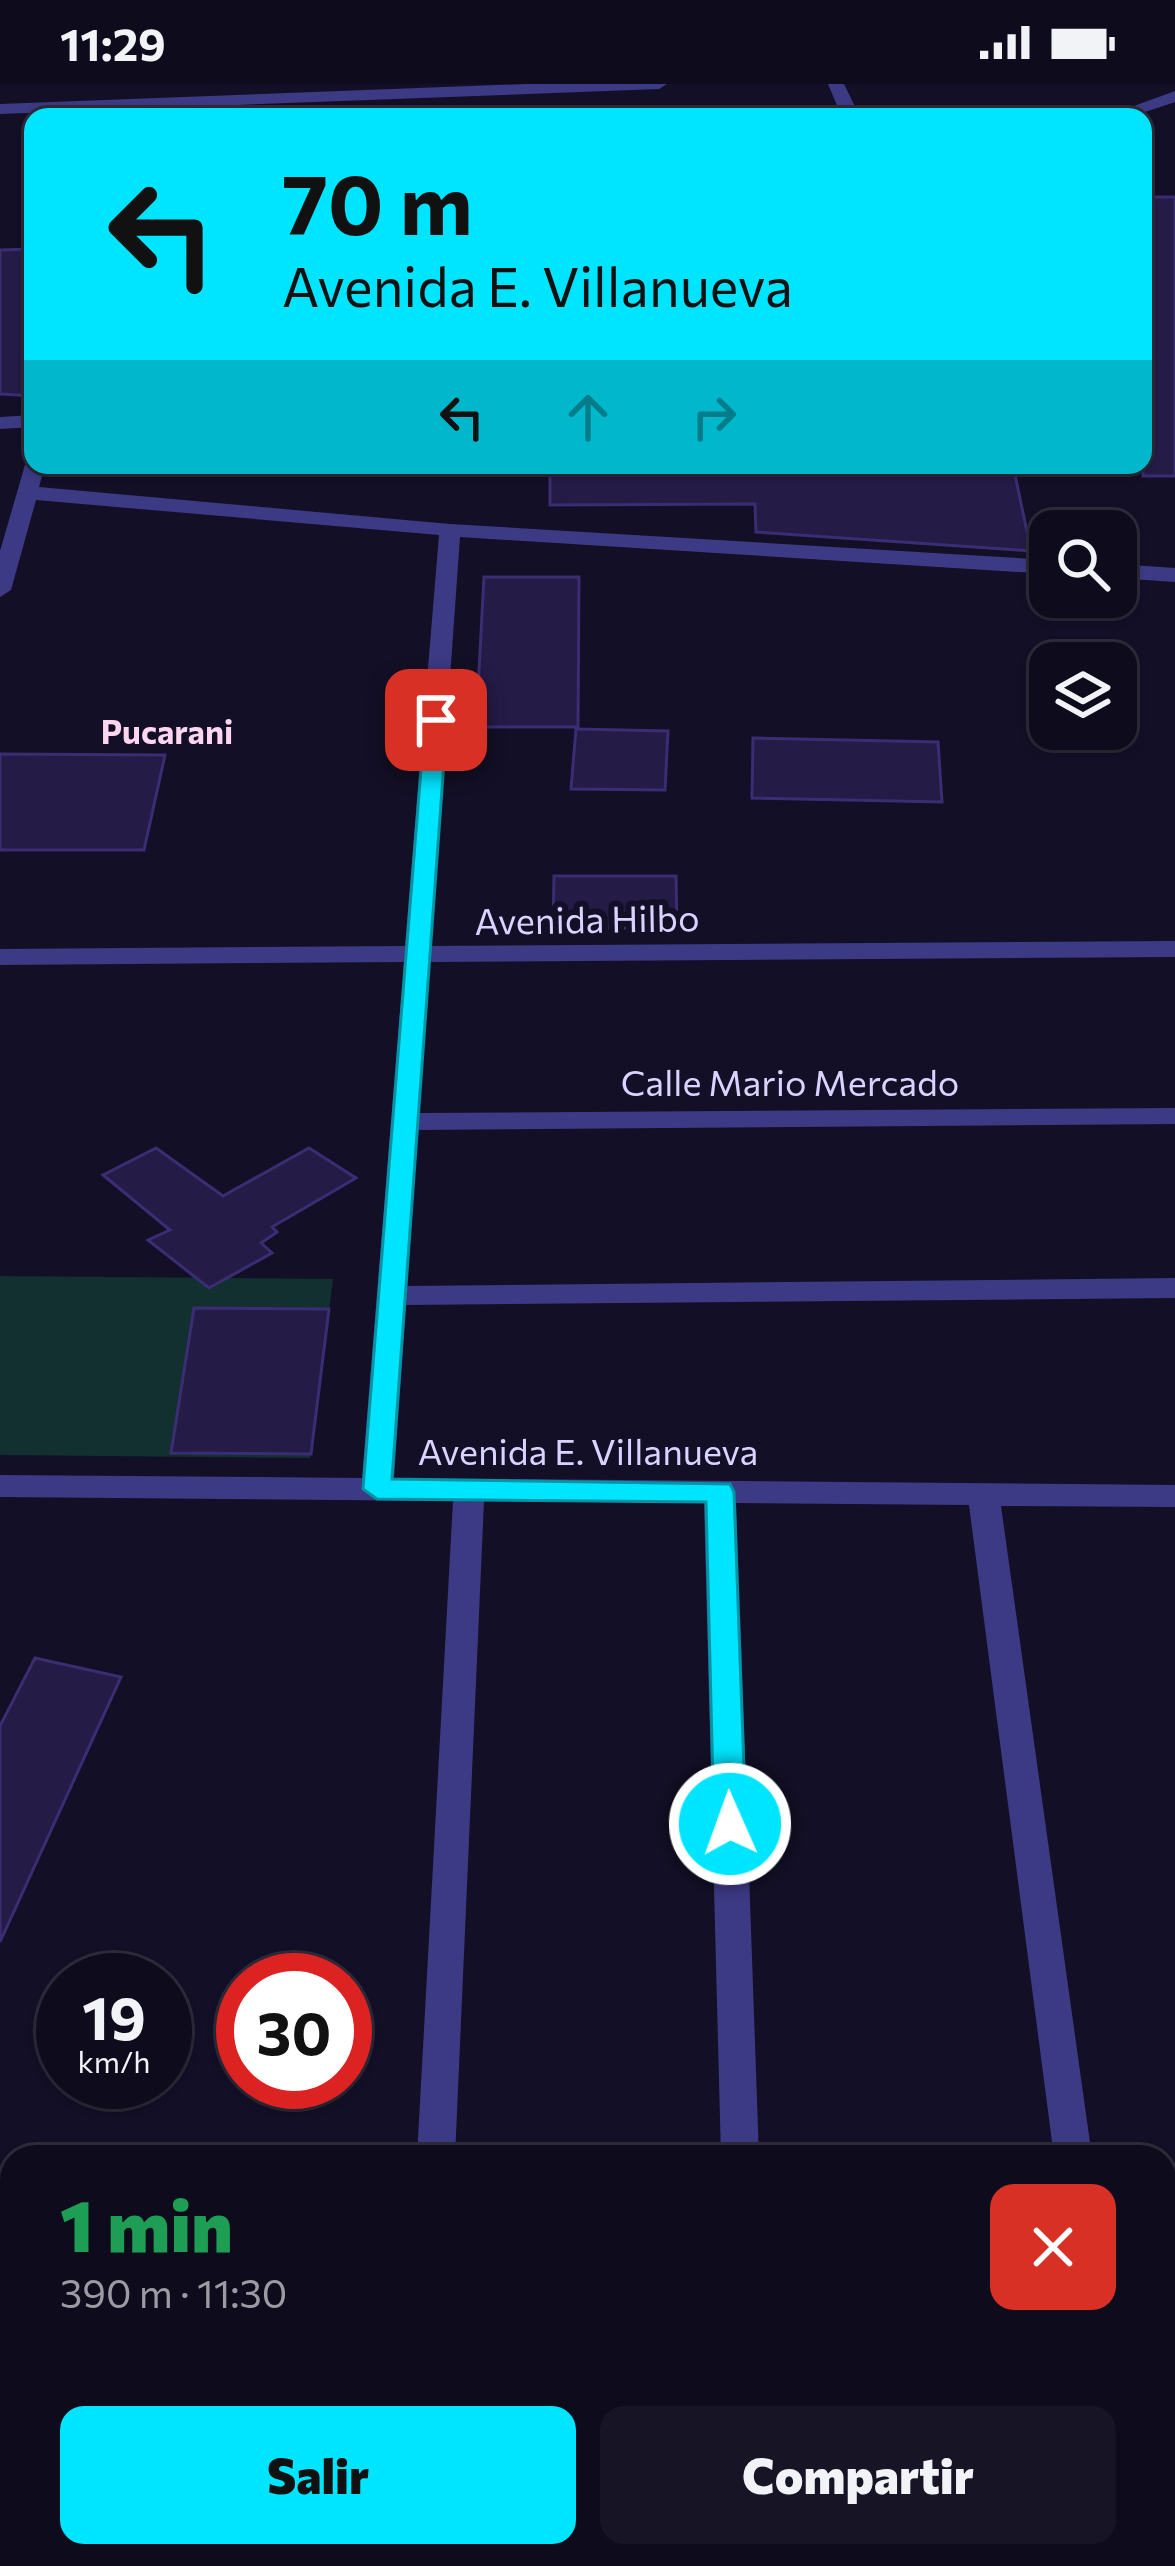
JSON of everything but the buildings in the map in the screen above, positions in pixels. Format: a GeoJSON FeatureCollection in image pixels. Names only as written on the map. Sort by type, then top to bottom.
{"type":"FeatureCollection","features":[{"type":"Feature","properties":{"kind":"street"},"geometry":{"type":"LineString","coordinates":[[115,105],[117,84]]}},
{"type":"Feature","properties":{"kind":"street"},"geometry":{"type":"LineString","coordinates":[[29,108],[477,87],[659,84]]}},
{"type":"Feature","properties":{"kind":"street"},"geometry":{"type":"LineString","coordinates":[[1138,108],[1175,95]]}},
{"type":"Feature","properties":{"kind":"street"},"geometry":{"type":"LineString","coordinates":[[0,590],[33,474]]}},
{"type":"Feature","properties":{"kind":"street"},"geometry":{"type":"LineString","coordinates":[[30,493],[451,530],[1029,566]]}},
{"type":"Feature","properties":{"kind":"street"},"geometry":{"type":"LineString","coordinates":[[377,1489],[451,530]]}},
{"type":"Feature","properties":{"kind":"street"},"geometry":{"type":"LineString","coordinates":[[1137,573],[1175,575]]}},
{"type":"Feature","properties":{"kind":"street","name":"Avenida Hilbo"},"geometry":{"type":"LineString","coordinates":[[0,957],[1175,950]]}},
{"type":"Feature","properties":{"kind":"street","name":"Calle Mario Mercado"},"geometry":{"type":"LineString","coordinates":[[405,1122],[1175,1116]]}},
{"type":"Feature","properties":{"kind":"street"},"geometry":{"type":"LineString","coordinates":[[392,1296],[1175,1288]]}},
{"type":"Feature","properties":{"kind":"street","name":"Avenida E. Villanueva"},"geometry":{"type":"LineString","coordinates":[[0,1486],[1175,1496]]}},
{"type":"Feature","properties":{"kind":"street"},"geometry":{"type":"LineString","coordinates":[[437,2145],[469,1490]]}},
{"type":"Feature","properties":{"kind":"street"},"geometry":{"type":"LineString","coordinates":[[720,1492],[740,2145]]}},
{"type":"Feature","properties":{"kind":"street"},"geometry":{"type":"LineString","coordinates":[[983,1494],[1071,2145]]}},
{"type":"Feature","properties":{"kind":"green space"},"geometry":{"type":"Polygon","coordinates":[[[0,1276],[333,1279],[310,1458],[0,1455],[0,1276]]]}},
{"type":"Feature","properties":{"kind":"district","name":"Pucarani"},"geometry":{"type":"Point","coordinates":[167,732]}},
{"type":"Feature","properties":{"kind":"route"},"geometry":{"type":"LineString","coordinates":[[436,720],[377,1489],[720,1492],[730,1824]]}}]}
